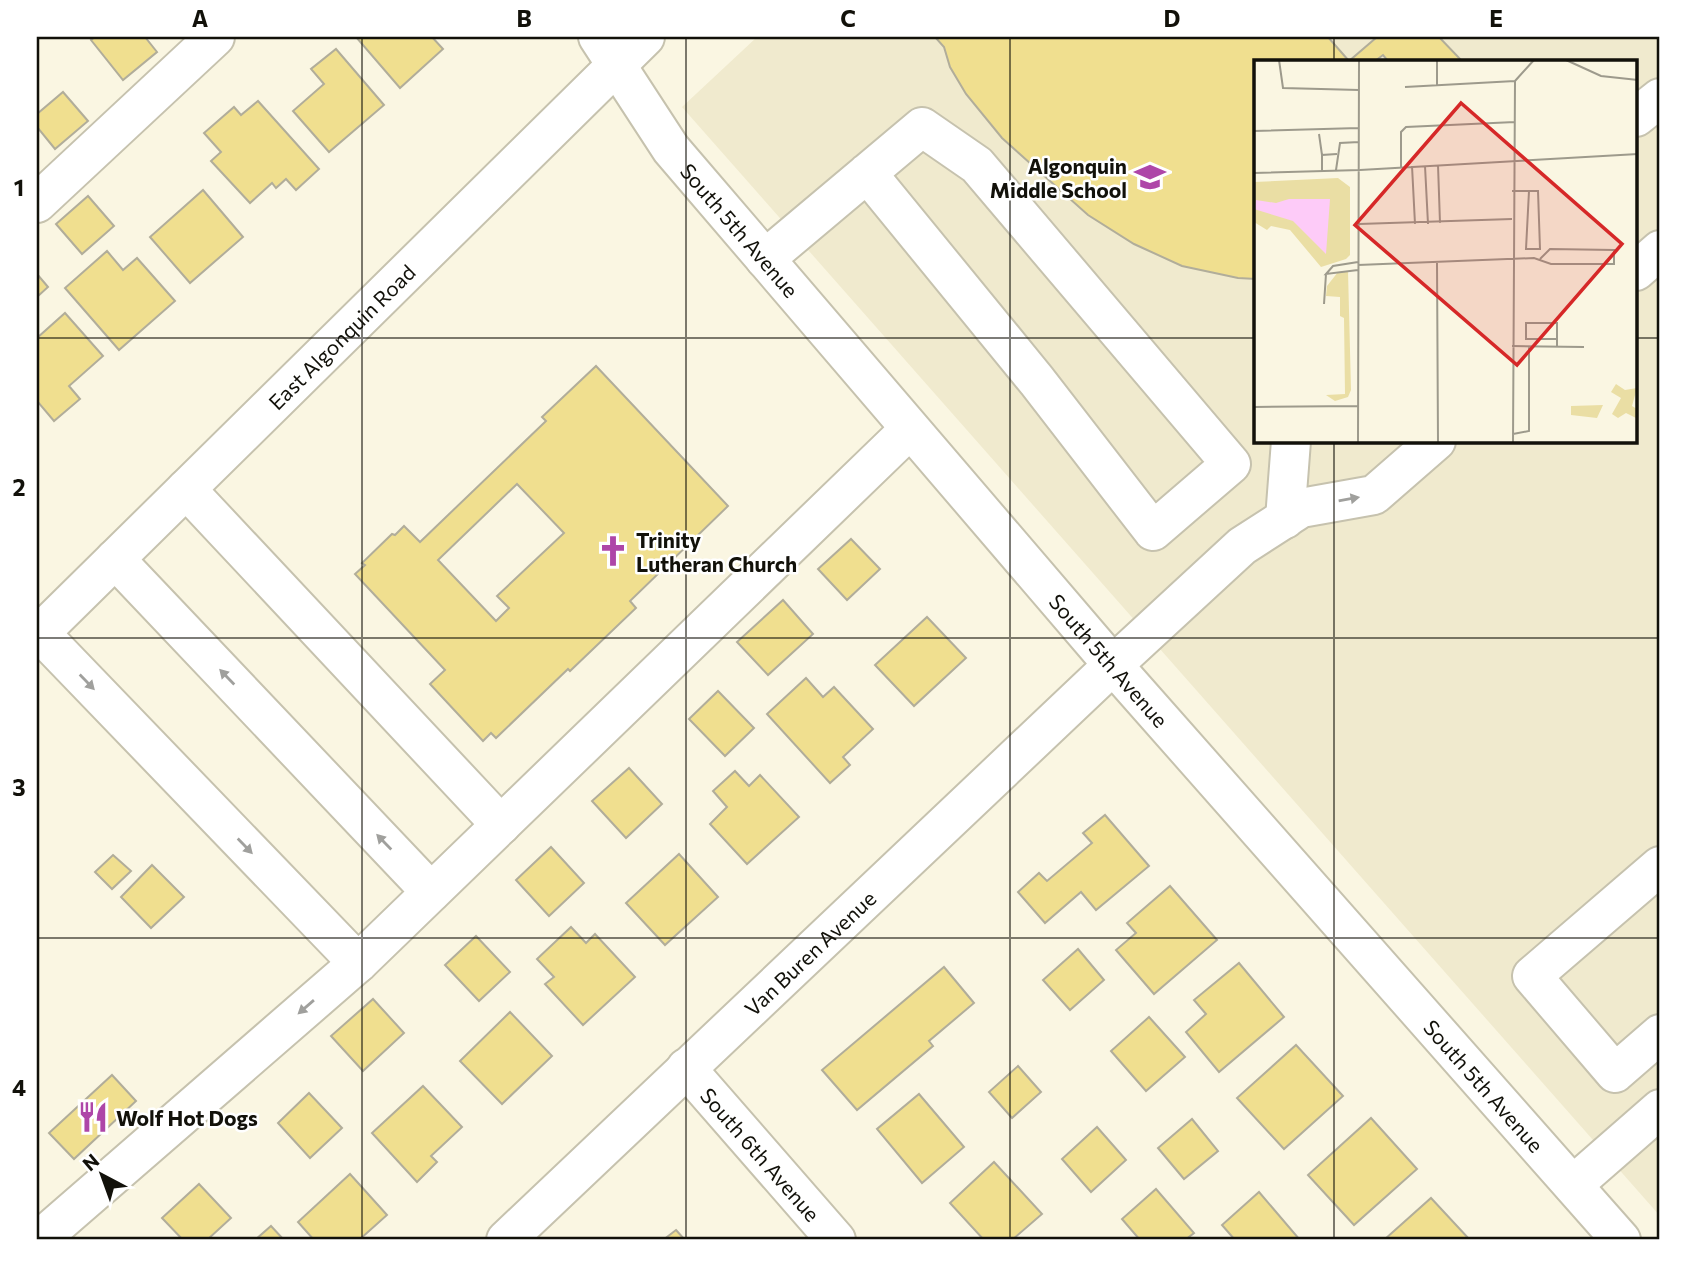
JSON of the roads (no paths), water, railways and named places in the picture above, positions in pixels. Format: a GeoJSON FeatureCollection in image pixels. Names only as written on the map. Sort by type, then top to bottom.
{"type":"FeatureCollection","features":[{"type":"Feature","properties":{"kind":"street"},"geometry":{"type":"LineString","coordinates":[[37,203],[215,37]]}},
{"type":"Feature","properties":{"kind":"street","name":"East Algonquin Road"},"geometry":{"type":"LineString","coordinates":[[38,634],[186,489],[607,51],[645,37]]}},
{"type":"Feature","properties":{"kind":"street","name":"South 5th Avenue"},"geometry":{"type":"LineString","coordinates":[[607,51],[670,149],[1113,665],[1621,1240]]}},
{"type":"Feature","properties":{"kind":"street"},"geometry":{"type":"LineString","coordinates":[[1638,115],[1660,98]]}},
{"type":"Feature","properties":{"kind":"street"},"geometry":{"type":"LineString","coordinates":[[765,260],[867,173],[922,127],[977,165],[1231,464],[1153,531],[1037,381],[867,173]]}},
{"type":"Feature","properties":{"kind":"street"},"geometry":{"type":"LineString","coordinates":[[1638,269],[1660,250]]}},
{"type":"Feature","properties":{"kind":"street"},"geometry":{"type":"LineString","coordinates":[[39,1240],[358,963],[910,429]]}},
{"type":"Feature","properties":{"kind":"street"},"geometry":{"type":"LineString","coordinates":[[1285,519],[1291,443]]}},
{"type":"Feature","properties":{"kind":"street","name":"Van Buren Avenue"},"geometry":{"type":"LineString","coordinates":[[506,1240],[1242,546],[1301,508],[1374,495],[1434,443]]}},
{"type":"Feature","properties":{"kind":"street"},"geometry":{"type":"LineString","coordinates":[[186,489],[501,825]]}},
{"type":"Feature","properties":{"kind":"street"},"geometry":{"type":"LineString","coordinates":[[115,559],[431,892]]}},
{"type":"Feature","properties":{"kind":"street"},"geometry":{"type":"LineString","coordinates":[[38,634],[358,963]]}},
{"type":"Feature","properties":{"kind":"street"},"geometry":{"type":"LineString","coordinates":[[1660,866],[1532,976],[1615,1073],[1660,1034]]}},
{"type":"Feature","properties":{"kind":"street","name":"South 6th Avenue"},"geometry":{"type":"LineString","coordinates":[[686,1068],[836,1240]]}},
{"type":"Feature","properties":{"kind":"street"},"geometry":{"type":"LineString","coordinates":[[1573,1185],[1660,1109]]}},
{"type":"Feature","properties":{"kind":"place","name":"Algonquin Middle School"},"geometry":{"type":"Point","coordinates":[1150,177]}},
{"type":"Feature","properties":{"kind":"place","name":"Trinity Lutheran Church"},"geometry":{"type":"Point","coordinates":[613,551]}},
{"type":"Feature","properties":{"kind":"place","name":"Wolf Hot Dogs"},"geometry":{"type":"Point","coordinates":[93,1117]}}]}
